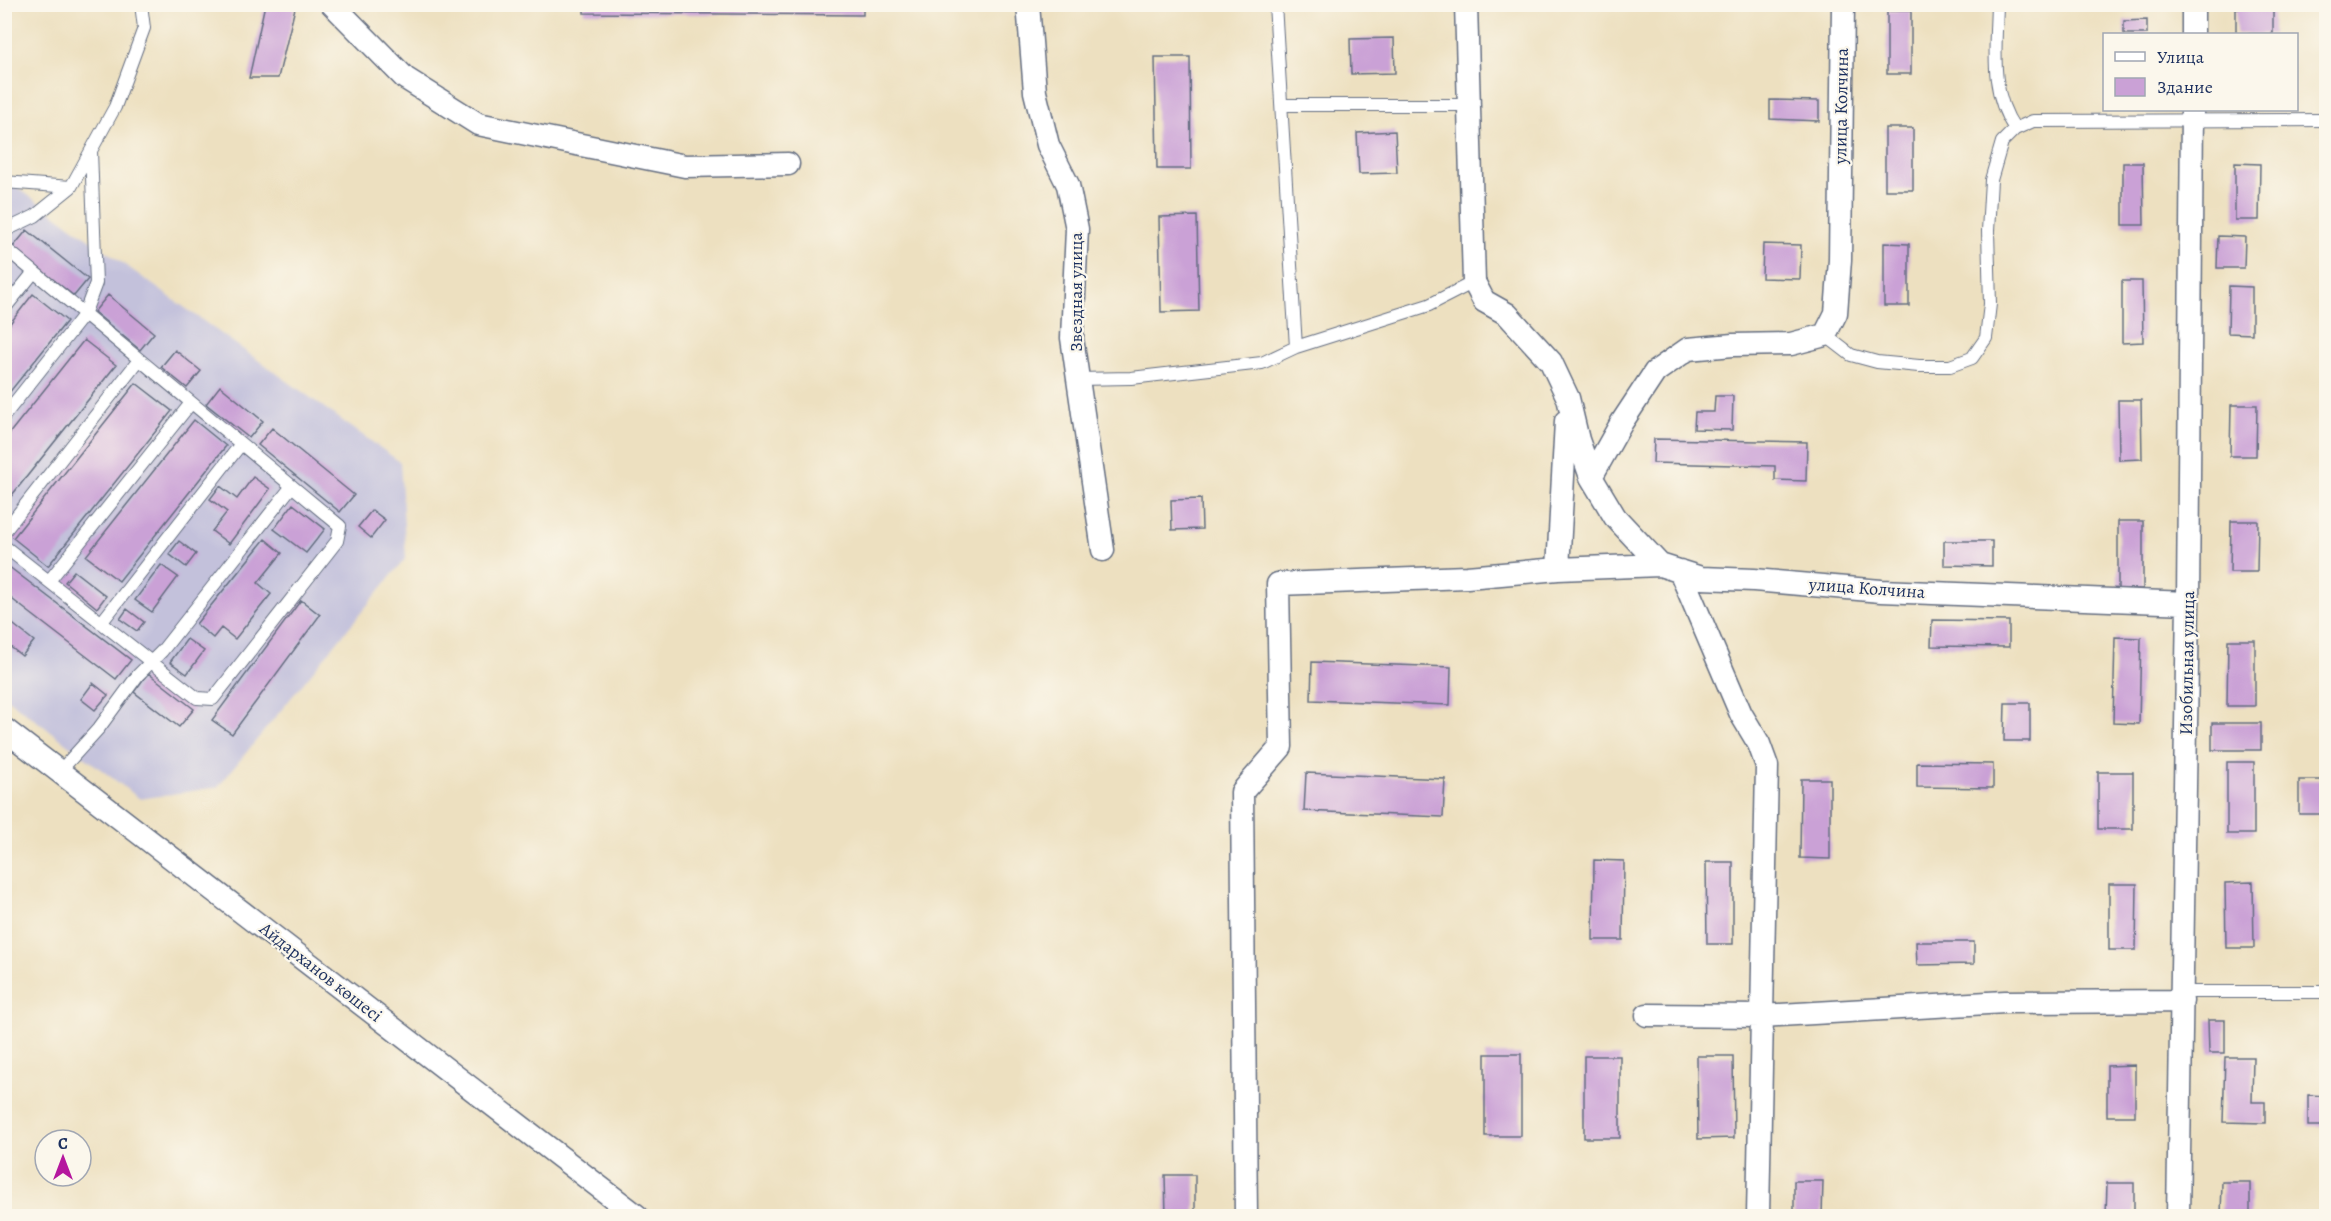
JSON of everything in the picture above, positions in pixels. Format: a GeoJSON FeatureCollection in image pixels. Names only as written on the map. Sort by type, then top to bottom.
{"type":"FeatureCollection","features":[{"type":"Feature","properties":{"kind":"street"},"geometry":{"type":"LineString","coordinates":[[332,4],[405,78],[478,124],[685,166],[788,165]]}},
{"type":"Feature","properties":{"kind":"street","name":"Звездная улица"},"geometry":{"type":"LineString","coordinates":[[1028,4],[1035,92],[1048,145],[1068,185],[1077,230],[1072,338],[1103,550]]}},
{"type":"Feature","properties":{"kind":"street"},"geometry":{"type":"LineString","coordinates":[[1466,4],[1474,282],[1484,301],[1507,314],[1551,362],[1568,398],[1578,440],[1591,477],[1615,517],[1670,568],[1741,714],[1759,744],[1767,766],[1758,1216]]}},
{"type":"Feature","properties":{"kind":"street","name":"улица Колчина"},"geometry":{"type":"LineString","coordinates":[[1825,335],[1836,313],[1840,260],[1843,4]]}},
{"type":"Feature","properties":{"kind":"street"},"geometry":{"type":"LineString","coordinates":[[2193,4],[2193,33]]}},
{"type":"Feature","properties":{"kind":"street","name":"Изобильная улица"},"geometry":{"type":"LineString","coordinates":[[2178,1216],[2188,603],[2192,114]]}},
{"type":"Feature","properties":{"kind":"street"},"geometry":{"type":"LineString","coordinates":[[1591,477],[1622,422],[1655,372],[1688,349],[1733,345],[1791,344],[1825,335]]}},
{"type":"Feature","properties":{"kind":"street"},"geometry":{"type":"LineString","coordinates":[[1558,569],[1568,398]]}},
{"type":"Feature","properties":{"kind":"street","name":"улица Колчина"},"geometry":{"type":"LineString","coordinates":[[1246,1216],[1242,792],[1281,747],[1278,584],[1467,577],[1558,569],[1670,568],[1701,578],[1754,580],[1881,591],[2188,603]]}},
{"type":"Feature","properties":{"kind":"street","name":"Айдарханов көшесі"},"geometry":{"type":"LineString","coordinates":[[4,729],[637,1216]]}},
{"type":"Feature","properties":{"kind":"street"},"geometry":{"type":"LineString","coordinates":[[1647,1015],[1761,1016],[2005,1002],[2182,996]]}},
{"type":"Feature","properties":{"kind":"lane"},"geometry":{"type":"LineString","coordinates":[[4,231],[35,216],[71,187],[115,107],[144,28],[141,4]]}},
{"type":"Feature","properties":{"kind":"lane"},"geometry":{"type":"LineString","coordinates":[[1275,4],[1296,346]]}},
{"type":"Feature","properties":{"kind":"lane"},"geometry":{"type":"LineString","coordinates":[[1997,4],[1996,75],[2000,100],[2015,129]]}},
{"type":"Feature","properties":{"kind":"lane"},"geometry":{"type":"LineString","coordinates":[[1282,105],[1468,105]]}},
{"type":"Feature","properties":{"kind":"lane"},"geometry":{"type":"LineString","coordinates":[[1825,335],[1851,355],[1877,362],[1950,366],[1972,358],[1986,338],[1990,304],[1988,231],[1992,180],[2002,142],[2015,129],[2033,121],[2192,114],[2326,120]]}},
{"type":"Feature","properties":{"kind":"lane"},"geometry":{"type":"LineString","coordinates":[[4,416],[84,315],[96,283],[91,151]]}},
{"type":"Feature","properties":{"kind":"lane"},"geometry":{"type":"LineString","coordinates":[[4,182],[71,187]]}},
{"type":"Feature","properties":{"kind":"lane"},"geometry":{"type":"LineString","coordinates":[[4,247],[340,526],[337,541],[213,699],[197,698],[4,546]]}},
{"type":"Feature","properties":{"kind":"lane"},"geometry":{"type":"LineString","coordinates":[[4,309],[34,272]]}},
{"type":"Feature","properties":{"kind":"lane"},"geometry":{"type":"LineString","coordinates":[[1077,379],[1131,378],[1262,363],[1296,346],[1429,305],[1474,282]]}},
{"type":"Feature","properties":{"kind":"lane"},"geometry":{"type":"LineString","coordinates":[[4,532],[139,360]]}},
{"type":"Feature","properties":{"kind":"lane"},"geometry":{"type":"LineString","coordinates":[[49,581],[191,403]]}},
{"type":"Feature","properties":{"kind":"lane"},"geometry":{"type":"LineString","coordinates":[[101,623],[241,444]]}},
{"type":"Feature","properties":{"kind":"lane"},"geometry":{"type":"LineString","coordinates":[[60,771],[99,728],[138,675],[162,651],[292,486]]}},
{"type":"Feature","properties":{"kind":"lane"},"geometry":{"type":"LineString","coordinates":[[2182,996],[2326,992]]}},
{"type":"Feature","properties":{"kind":"shaded area"},"geometry":{"type":"Polygon","coordinates":[[[4,178],[400,462],[406,558],[218,787],[140,799],[5,697],[4,178]]]}},
{"type":"Feature","properties":{"kind":"building"},"geometry":{"type":"Polygon","coordinates":[[[265,4],[296,4],[278,78],[249,78],[265,4]]]}},
{"type":"Feature","properties":{"kind":"building"},"geometry":{"type":"Polygon","coordinates":[[[584,4],[863,4],[863,15],[584,13],[584,4]]]}},
{"type":"Feature","properties":{"kind":"building"},"geometry":{"type":"Polygon","coordinates":[[[2236,8],[2273,8],[2273,33],[2236,33],[2236,8]]]}},
{"type":"Feature","properties":{"kind":"building"},"geometry":{"type":"Polygon","coordinates":[[[1887,11],[1911,11],[1911,74],[1887,74],[1887,11]]]}},
{"type":"Feature","properties":{"kind":"building"},"geometry":{"type":"Polygon","coordinates":[[[2147,20],[2147,33],[2124,33],[2124,21],[2147,20]]]}},
{"type":"Feature","properties":{"kind":"building"},"geometry":{"type":"Polygon","coordinates":[[[1394,38],[1395,73],[1351,74],[1350,39],[1394,38]]]}},
{"type":"Feature","properties":{"kind":"building"},"geometry":{"type":"Polygon","coordinates":[[[1155,57],[1190,57],[1191,169],[1157,169],[1155,57]]]}},
{"type":"Feature","properties":{"kind":"building"},"geometry":{"type":"Polygon","coordinates":[[[1770,100],[1819,101],[1819,121],[1770,119],[1770,100]]]}},
{"type":"Feature","properties":{"kind":"building"},"geometry":{"type":"Polygon","coordinates":[[[1885,128],[1913,128],[1913,190],[1885,190],[1885,128]]]}},
{"type":"Feature","properties":{"kind":"building"},"geometry":{"type":"Polygon","coordinates":[[[1395,131],[1397,173],[1359,174],[1357,133],[1395,131]]]}},
{"type":"Feature","properties":{"kind":"building"},"geometry":{"type":"Polygon","coordinates":[[[2123,163],[2143,163],[2144,225],[2123,225],[2123,163]]]}},
{"type":"Feature","properties":{"kind":"building"},"geometry":{"type":"Polygon","coordinates":[[[2235,163],[2260,164],[2259,220],[2235,220],[2235,163]]]}},
{"type":"Feature","properties":{"kind":"building"},"geometry":{"type":"Polygon","coordinates":[[[1197,216],[1199,311],[1161,312],[1159,217],[1197,216]]]}},
{"type":"Feature","properties":{"kind":"building"},"geometry":{"type":"Polygon","coordinates":[[[27,230],[88,279],[74,296],[13,247],[27,230]]]}},
{"type":"Feature","properties":{"kind":"building"},"geometry":{"type":"Polygon","coordinates":[[[2218,236],[2245,237],[2244,268],[2217,268],[2218,236]]]}},
{"type":"Feature","properties":{"kind":"building"},"geometry":{"type":"Polygon","coordinates":[[[1884,243],[1909,244],[1909,306],[1884,306],[1884,243]]]}},
{"type":"Feature","properties":{"kind":"building"},"geometry":{"type":"Polygon","coordinates":[[[1763,244],[1801,245],[1800,279],[1762,278],[1763,244]]]}},
{"type":"Feature","properties":{"kind":"building"},"geometry":{"type":"Polygon","coordinates":[[[2122,281],[2142,281],[2143,342],[2122,343],[2122,281]]]}},
{"type":"Feature","properties":{"kind":"building"},"geometry":{"type":"Polygon","coordinates":[[[2229,286],[2252,287],[2252,334],[2228,333],[2229,286]]]}},
{"type":"Feature","properties":{"kind":"building"},"geometry":{"type":"Polygon","coordinates":[[[33,294],[67,321],[4,399],[4,331],[33,294]]]}},
{"type":"Feature","properties":{"kind":"building"},"geometry":{"type":"Polygon","coordinates":[[[108,295],[154,333],[140,350],[94,312],[108,295]]]}},
{"type":"Feature","properties":{"kind":"building"},"geometry":{"type":"Polygon","coordinates":[[[84,340],[116,365],[4,505],[4,440],[84,340]]]}},
{"type":"Feature","properties":{"kind":"building"},"geometry":{"type":"Polygon","coordinates":[[[175,350],[201,371],[187,388],[161,367],[175,350]]]}},
{"type":"Feature","properties":{"kind":"building"},"geometry":{"type":"Polygon","coordinates":[[[136,383],[172,411],[48,566],[13,538],[136,383]]]}},
{"type":"Feature","properties":{"kind":"building"},"geometry":{"type":"Polygon","coordinates":[[[220,386],[263,421],[249,438],[206,404],[220,386]]]}},
{"type":"Feature","properties":{"kind":"building"},"geometry":{"type":"Polygon","coordinates":[[[1715,396],[1733,396],[1732,430],[1694,429],[1695,412],[1714,412],[1715,396]]]}},
{"type":"Feature","properties":{"kind":"building"},"geometry":{"type":"Polygon","coordinates":[[[2118,400],[2141,400],[2142,459],[2119,460],[2118,400]]]}},
{"type":"Feature","properties":{"kind":"building"},"geometry":{"type":"Polygon","coordinates":[[[2231,405],[2257,405],[2256,456],[2230,456],[2231,405]]]}},
{"type":"Feature","properties":{"kind":"building"},"geometry":{"type":"Polygon","coordinates":[[[194,420],[226,446],[119,581],[86,556],[194,420]]]}},
{"type":"Feature","properties":{"kind":"building"},"geometry":{"type":"Polygon","coordinates":[[[272,428],[354,495],[340,512],[258,445],[272,428]]]}},
{"type":"Feature","properties":{"kind":"building"},"geometry":{"type":"Polygon","coordinates":[[[1654,439],[1807,442],[1806,481],[1775,480],[1775,466],[1653,463],[1654,439]]]}},
{"type":"Feature","properties":{"kind":"building"},"geometry":{"type":"Polygon","coordinates":[[[253,477],[270,489],[229,544],[212,531],[227,512],[210,499],[220,486],[237,499],[253,477]]]}},
{"type":"Feature","properties":{"kind":"building"},"geometry":{"type":"Polygon","coordinates":[[[1201,499],[1202,529],[1172,530],[1171,500],[1201,499]]]}},
{"type":"Feature","properties":{"kind":"building"},"geometry":{"type":"Polygon","coordinates":[[[293,504],[325,529],[306,553],[274,529],[293,504]]]}},
{"type":"Feature","properties":{"kind":"building"},"geometry":{"type":"Polygon","coordinates":[[[372,510],[385,520],[371,538],[358,527],[372,510]]]}},
{"type":"Feature","properties":{"kind":"building"},"geometry":{"type":"Polygon","coordinates":[[[2118,521],[2143,521],[2143,589],[2118,589],[2118,521]]]}},
{"type":"Feature","properties":{"kind":"building"},"geometry":{"type":"Polygon","coordinates":[[[2231,521],[2258,521],[2257,572],[2230,572],[2231,521]]]}},
{"type":"Feature","properties":{"kind":"building"},"geometry":{"type":"Polygon","coordinates":[[[265,539],[282,553],[258,583],[271,594],[235,639],[221,628],[213,638],[196,624],[265,539]]]}},
{"type":"Feature","properties":{"kind":"building"},"geometry":{"type":"Polygon","coordinates":[[[179,541],[196,554],[186,567],[169,554],[179,541]]]}},
{"type":"Feature","properties":{"kind":"building"},"geometry":{"type":"Polygon","coordinates":[[[1944,541],[1992,541],[1992,566],[1944,565],[1944,541]]]}},
{"type":"Feature","properties":{"kind":"building"},"geometry":{"type":"Polygon","coordinates":[[[4,563],[131,660],[116,679],[4,593],[4,563]]]}},
{"type":"Feature","properties":{"kind":"building"},"geometry":{"type":"Polygon","coordinates":[[[161,565],[178,577],[152,612],[135,600],[161,565]]]}},
{"type":"Feature","properties":{"kind":"building"},"geometry":{"type":"Polygon","coordinates":[[[74,571],[106,596],[97,608],[65,582],[74,571]]]}},
{"type":"Feature","properties":{"kind":"building"},"geometry":{"type":"Polygon","coordinates":[[[301,600],[320,615],[232,734],[212,720],[301,600]]]}},
{"type":"Feature","properties":{"kind":"building"},"geometry":{"type":"Polygon","coordinates":[[[127,609],[144,622],[137,631],[120,619],[127,609]]]}},
{"type":"Feature","properties":{"kind":"building"},"geometry":{"type":"Polygon","coordinates":[[[4,617],[34,641],[22,656],[4,642],[4,617]]]}},
{"type":"Feature","properties":{"kind":"building"},"geometry":{"type":"Polygon","coordinates":[[[1932,620],[2009,621],[2009,647],[1931,646],[1932,620]]]}},
{"type":"Feature","properties":{"kind":"building"},"geometry":{"type":"Polygon","coordinates":[[[2115,637],[2141,638],[2139,724],[2113,723],[2115,637]]]}},
{"type":"Feature","properties":{"kind":"building"},"geometry":{"type":"Polygon","coordinates":[[[187,639],[204,651],[187,674],[170,662],[187,639]]]}},
{"type":"Feature","properties":{"kind":"building"},"geometry":{"type":"Polygon","coordinates":[[[2228,640],[2255,640],[2255,706],[2227,706],[2228,640]]]}},
{"type":"Feature","properties":{"kind":"building"},"geometry":{"type":"Polygon","coordinates":[[[1312,662],[1451,667],[1450,705],[1311,700],[1312,662]]]}},
{"type":"Feature","properties":{"kind":"building"},"geometry":{"type":"Polygon","coordinates":[[[148,673],[194,709],[179,727],[134,692],[148,673]]]}},
{"type":"Feature","properties":{"kind":"building"},"geometry":{"type":"Polygon","coordinates":[[[93,683],[108,695],[95,710],[81,699],[93,683]]]}},
{"type":"Feature","properties":{"kind":"building"},"geometry":{"type":"Polygon","coordinates":[[[2005,703],[2030,703],[2030,741],[2004,741],[2005,703]]]}},
{"type":"Feature","properties":{"kind":"building"},"geometry":{"type":"Polygon","coordinates":[[[2212,723],[2261,723],[2261,750],[2212,750],[2212,723]]]}},
{"type":"Feature","properties":{"kind":"building"},"geometry":{"type":"Polygon","coordinates":[[[2227,762],[2254,762],[2254,834],[2227,834],[2227,762]]]}},
{"type":"Feature","properties":{"kind":"building"},"geometry":{"type":"Polygon","coordinates":[[[1917,763],[1993,764],[1993,788],[1917,787],[1917,763]]]}},
{"type":"Feature","properties":{"kind":"building"},"geometry":{"type":"Polygon","coordinates":[[[2098,772],[2133,772],[2133,829],[2098,829],[2098,772]]]}},
{"type":"Feature","properties":{"kind":"building"},"geometry":{"type":"Polygon","coordinates":[[[1306,773],[1445,779],[1443,817],[1304,811],[1306,773]]]}},
{"type":"Feature","properties":{"kind":"building"},"geometry":{"type":"Polygon","coordinates":[[[1801,779],[1830,779],[1830,859],[1800,858],[1801,779]]]}},
{"type":"Feature","properties":{"kind":"building"},"geometry":{"type":"Polygon","coordinates":[[[2299,780],[2324,780],[2324,814],[2299,814],[2299,780]]]}},
{"type":"Feature","properties":{"kind":"building"},"geometry":{"type":"Polygon","coordinates":[[[1594,860],[1624,861],[1623,940],[1593,940],[1594,860]]]}},
{"type":"Feature","properties":{"kind":"building"},"geometry":{"type":"Polygon","coordinates":[[[1706,862],[1733,862],[1733,944],[1707,944],[1706,862]]]}},
{"type":"Feature","properties":{"kind":"building"},"geometry":{"type":"Polygon","coordinates":[[[2253,882],[2254,948],[2226,948],[2225,883],[2253,882]]]}},
{"type":"Feature","properties":{"kind":"building"},"geometry":{"type":"Polygon","coordinates":[[[2109,884],[2137,884],[2136,950],[2109,950],[2109,884]]]}},
{"type":"Feature","properties":{"kind":"building"},"geometry":{"type":"Polygon","coordinates":[[[1916,942],[1974,942],[1974,964],[1917,965],[1916,942]]]}},
{"type":"Feature","properties":{"kind":"building"},"geometry":{"type":"Polygon","coordinates":[[[2208,1020],[2225,1020],[2225,1053],[2209,1053],[2208,1020]]]}},
{"type":"Feature","properties":{"kind":"building"},"geometry":{"type":"Polygon","coordinates":[[[1485,1054],[1521,1054],[1521,1136],[1485,1136],[1485,1054]]]}},
{"type":"Feature","properties":{"kind":"building"},"geometry":{"type":"Polygon","coordinates":[[[1584,1056],[1620,1056],[1620,1138],[1584,1138],[1584,1056]]]}},
{"type":"Feature","properties":{"kind":"building"},"geometry":{"type":"Polygon","coordinates":[[[1697,1056],[1733,1056],[1734,1138],[1698,1139],[1697,1056]]]}},
{"type":"Feature","properties":{"kind":"building"},"geometry":{"type":"Polygon","coordinates":[[[2225,1057],[2253,1057],[2252,1102],[2265,1102],[2265,1123],[2223,1122],[2225,1057]]]}},
{"type":"Feature","properties":{"kind":"building"},"geometry":{"type":"Polygon","coordinates":[[[2135,1065],[2135,1116],[2107,1116],[2107,1066],[2135,1065]]]}},
{"type":"Feature","properties":{"kind":"building"},"geometry":{"type":"Polygon","coordinates":[[[2308,1095],[2326,1096],[2326,1126],[2308,1126],[2308,1095]]]}},
{"type":"Feature","properties":{"kind":"building"},"geometry":{"type":"Polygon","coordinates":[[[1165,1175],[1195,1175],[1195,1216],[1166,1216],[1165,1175]]]}},
{"type":"Feature","properties":{"kind":"building"},"geometry":{"type":"Polygon","coordinates":[[[1794,1181],[1823,1181],[1822,1216],[1794,1216],[1794,1181]]]}},
{"type":"Feature","properties":{"kind":"building"},"geometry":{"type":"Polygon","coordinates":[[[2222,1182],[2250,1182],[2250,1216],[2221,1216],[2222,1182]]]}},
{"type":"Feature","properties":{"kind":"building"},"geometry":{"type":"Polygon","coordinates":[[[2107,1183],[2134,1183],[2134,1216],[2106,1216],[2107,1183]]]}}]}
